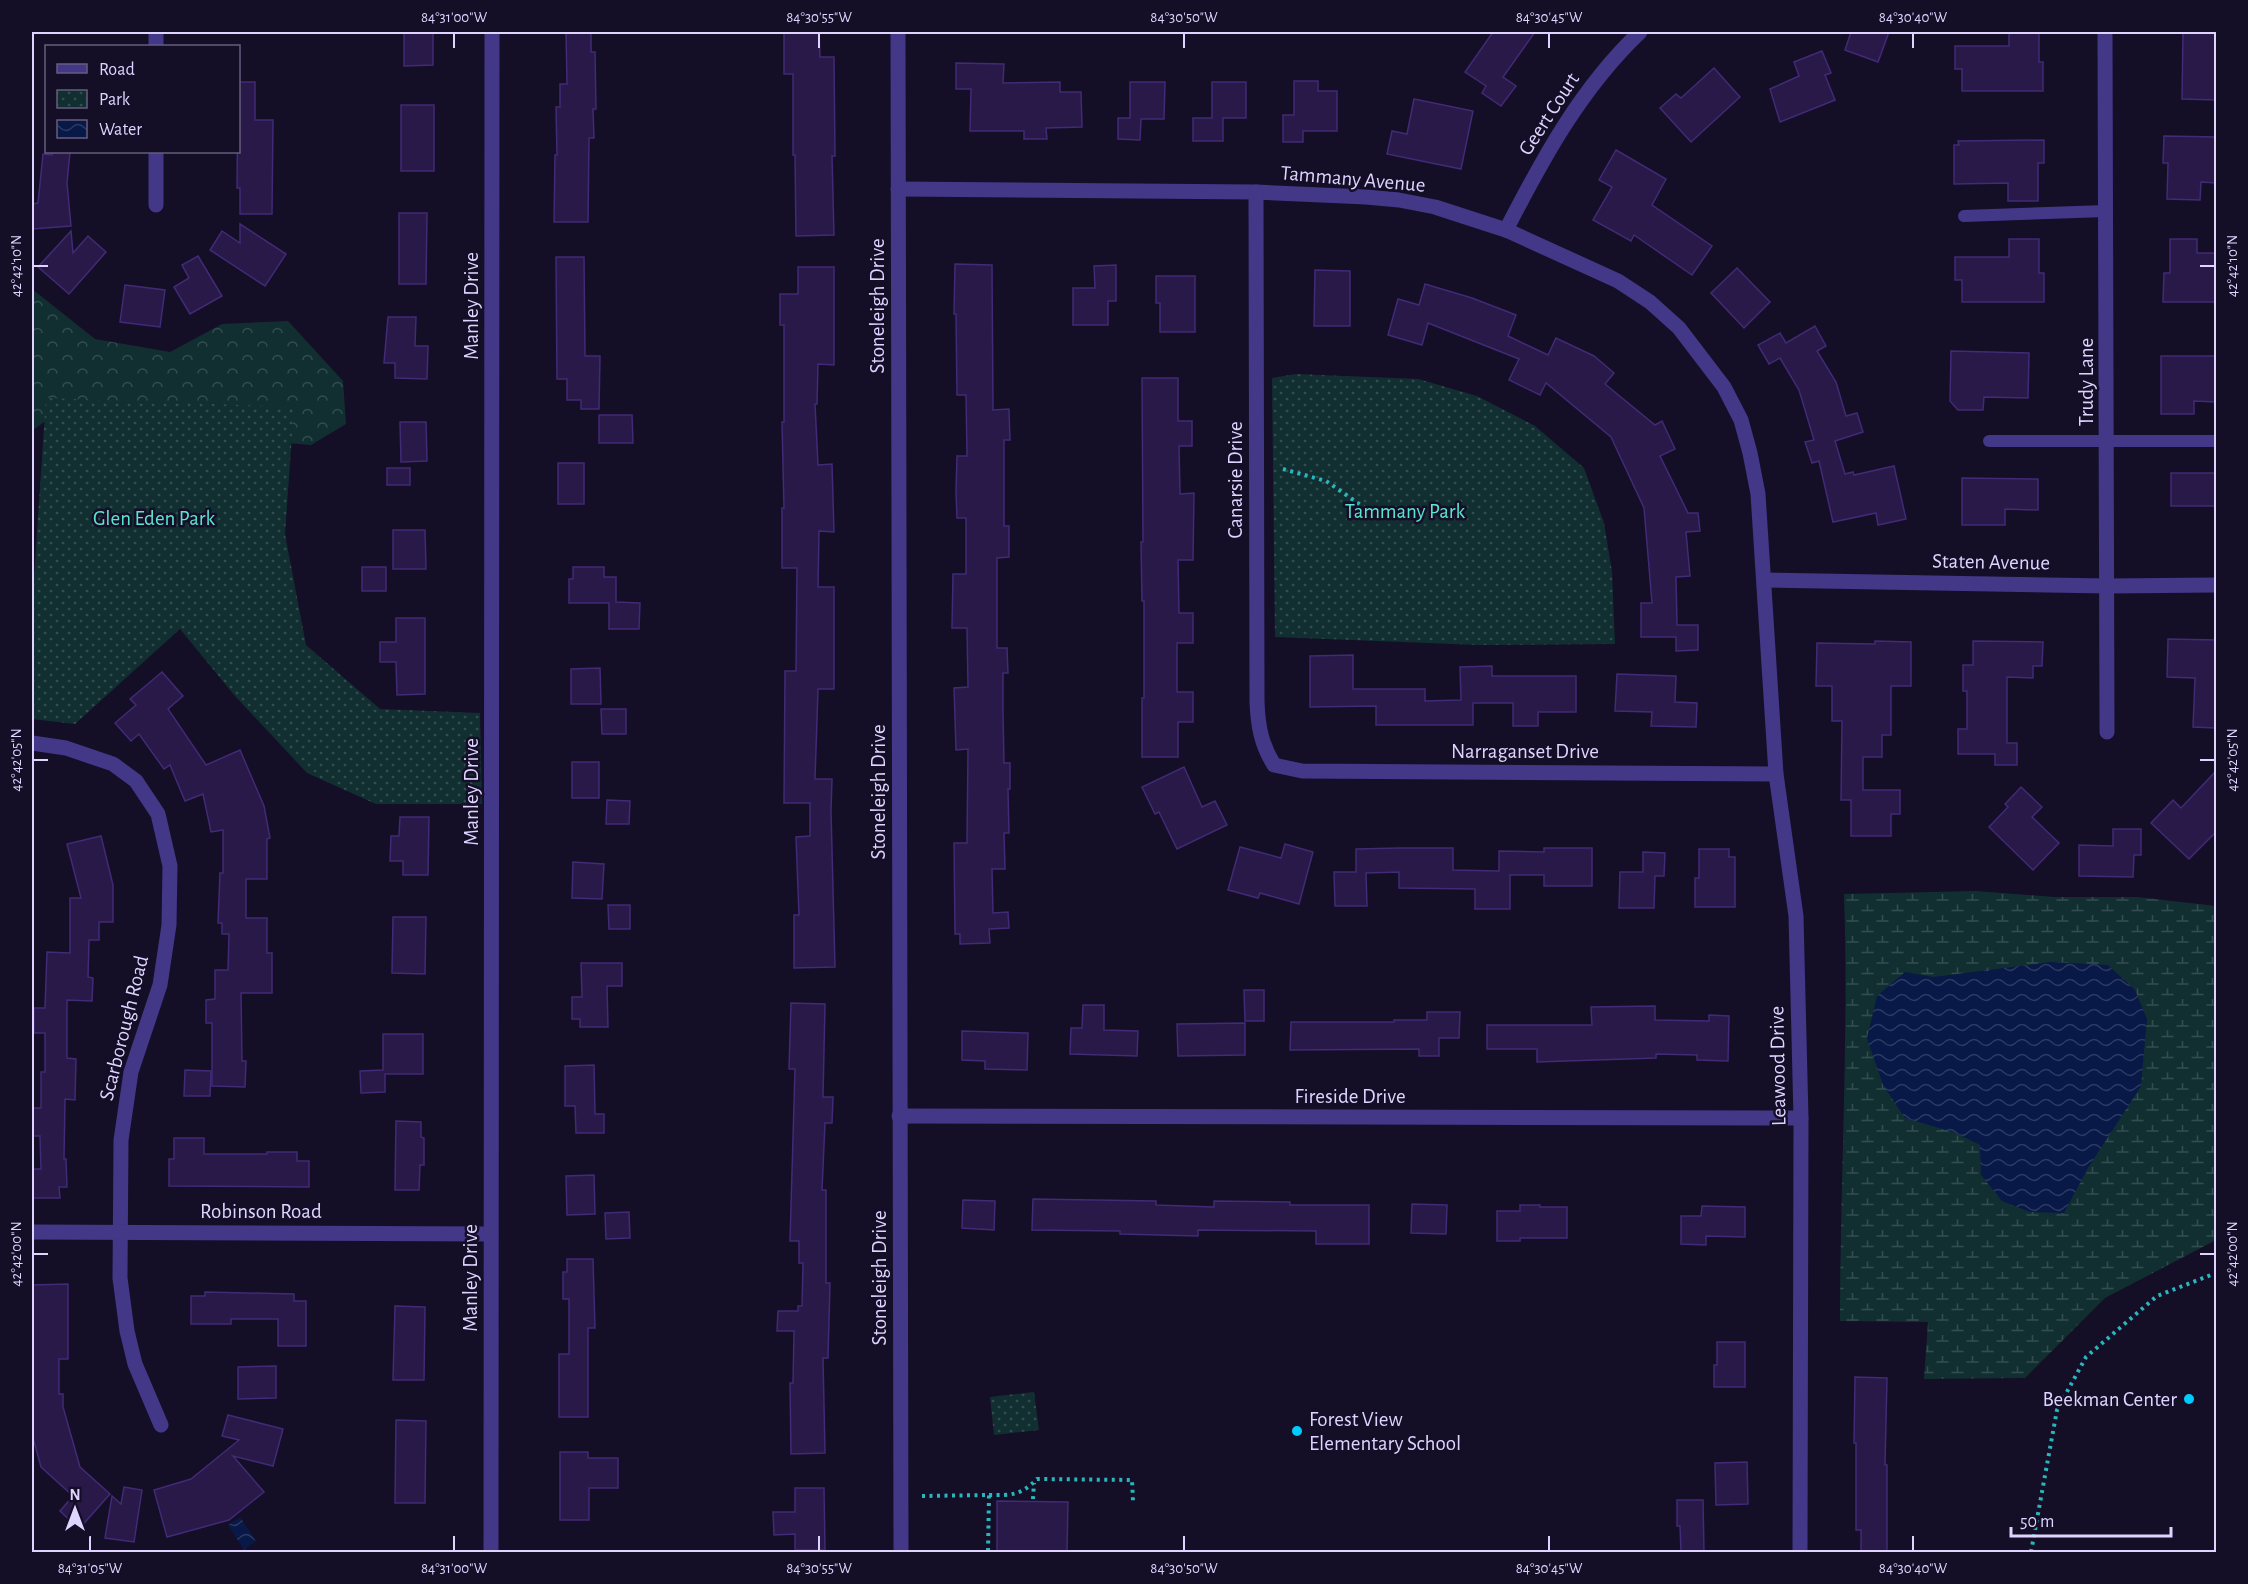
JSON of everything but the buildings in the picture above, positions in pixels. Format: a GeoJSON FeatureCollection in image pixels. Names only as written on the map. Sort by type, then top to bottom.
{"type":"FeatureCollection","features":[{"type":"Feature","properties":{"kind":"street","name":"Manley Drive"},"geometry":{"type":"LineString","coordinates":[[491,1552],[492,32]]}},
{"type":"Feature","properties":{"kind":"street","name":"Stoneleigh Drive"},"geometry":{"type":"LineString","coordinates":[[898,32],[899,1116],[902,1552]]}},
{"type":"Feature","properties":{"kind":"street","name":"Geert Court"},"geometry":{"type":"LineString","coordinates":[[1506,230],[1545,154],[1581,100],[1619,51],[1640,32]]}},
{"type":"Feature","properties":{"kind":"street","name":"Trudy Lane"},"geometry":{"type":"LineString","coordinates":[[2105,32],[2107,732]]}},
{"type":"Feature","properties":{"kind":"street"},"geometry":{"type":"LineString","coordinates":[[156,153],[156,205]]}},
{"type":"Feature","properties":{"kind":"street","name":"Tammany Avenue"},"geometry":{"type":"LineString","coordinates":[[898,189],[1256,192],[1399,200],[1435,207],[1506,230],[1618,281],[1650,302],[1678,328],[1724,387],[1741,420],[1750,453],[1758,494],[1765,580]]}},
{"type":"Feature","properties":{"kind":"street","name":"Canarsie Drive"},"geometry":{"type":"LineString","coordinates":[[1256,192],[1257,702],[1258,730],[1265,750],[1274,765]]}},
{"type":"Feature","properties":{"kind":"street","name":"Staten Avenue"},"geometry":{"type":"LineString","coordinates":[[1765,580],[2217,585]]}},
{"type":"Feature","properties":{"kind":"street","name":"Leawood Drive"},"geometry":{"type":"LineString","coordinates":[[1765,580],[1776,774],[1796,915],[1801,1118],[1800,1552]]}},
{"type":"Feature","properties":{"kind":"street","name":"Scarborough Road"},"geometry":{"type":"LineString","coordinates":[[32,743],[66,748],[112,764],[136,781],[158,814],[170,866],[169,925],[159,985],[131,1072],[123,1129],[120,1278],[127,1331],[135,1364],[160,1425]]}},
{"type":"Feature","properties":{"kind":"street","name":"Narraganset Drive"},"geometry":{"type":"LineString","coordinates":[[1274,765],[1302,771],[1776,774]]}},
{"type":"Feature","properties":{"kind":"street","name":"Fireside Drive"},"geometry":{"type":"LineString","coordinates":[[899,1116],[1801,1118]]}},
{"type":"Feature","properties":{"kind":"street","name":"Robinson Road"},"geometry":{"type":"LineString","coordinates":[[32,1232],[491,1234]]}},
{"type":"Feature","properties":{"kind":"lane"},"geometry":{"type":"LineString","coordinates":[[1964,216],[2106,211]]}},
{"type":"Feature","properties":{"kind":"lane"},"geometry":{"type":"LineString","coordinates":[[1989,441],[2217,441]]}},
{"type":"Feature","properties":{"kind":"path"},"geometry":{"type":"LineString","coordinates":[[1282,470],[1326,481],[1365,508],[1411,513]]}},
{"type":"Feature","properties":{"kind":"path"},"geometry":{"type":"LineString","coordinates":[[2031,1552],[2057,1410],[2086,1357],[2157,1296],[2217,1273]]}},
{"type":"Feature","properties":{"kind":"path"},"geometry":{"type":"LineString","coordinates":[[921,1496],[1014,1496],[1026,1490],[1037,1479],[1132,1480],[1133,1501]]}},
{"type":"Feature","properties":{"kind":"path"},"geometry":{"type":"LineString","coordinates":[[1033,1499],[1034,1482]]}},
{"type":"Feature","properties":{"kind":"path"},"geometry":{"type":"LineString","coordinates":[[988,1552],[989,1495]]}},
{"type":"Feature","properties":{"kind":"green space"},"geometry":{"type":"Polygon","coordinates":[[[32,289],[95,339],[170,352],[222,324],[288,321],[343,381],[346,424],[311,445],[44,422],[32,431],[32,289]]]}},
{"type":"Feature","properties":{"kind":"green space","name":"Tammany Park"},"geometry":{"type":"Polygon","coordinates":[[[1296,374],[1418,379],[1477,396],[1535,426],[1584,468],[1604,523],[1612,572],[1615,644],[1479,645],[1275,637],[1272,378],[1296,374]]]}},
{"type":"Feature","properties":{"kind":"green space","name":"Glen Eden Park"},"geometry":{"type":"Polygon","coordinates":[[[46,398],[294,407],[285,534],[306,645],[380,709],[480,713],[482,804],[376,804],[307,773],[235,696],[180,629],[75,724],[32,719],[32,607],[46,398]]]}},
{"type":"Feature","properties":{"kind":"green space"},"geometry":{"type":"Polygon","coordinates":[[[1976,891],[2054,897],[2137,897],[2216,906],[2216,1240],[2105,1298],[2025,1378],[1924,1379],[1928,1322],[1840,1321],[1845,1055],[1844,894],[1976,891]]]}},
{"type":"Feature","properties":{"kind":"green space"},"geometry":{"type":"Polygon","coordinates":[[[1034,1392],[1039,1430],[994,1435],[990,1397],[1034,1392]]]}},
{"type":"Feature","properties":{"kind":"water"},"geometry":{"type":"Polygon","coordinates":[[[2051,962],[2108,965],[2135,990],[2147,1019],[2141,1086],[2088,1168],[2064,1213],[2030,1212],[2002,1201],[1981,1175],[1980,1145],[1956,1133],[1905,1118],[1883,1085],[1867,1038],[1877,996],[1905,972],[1933,977],[2051,962]]]}},
{"type":"Feature","properties":{"kind":"water"},"geometry":{"type":"Polygon","coordinates":[[[240,1517],[256,1541],[244,1550],[228,1525],[240,1517]]]}},
{"type":"Feature","properties":{"kind":"place","name":"Beekman Center"},"geometry":{"type":"Point","coordinates":[2189,1399]}},
{"type":"Feature","properties":{"kind":"place","name":"Forest View Elementary School"},"geometry":{"type":"Point","coordinates":[1297,1431]}}]}
